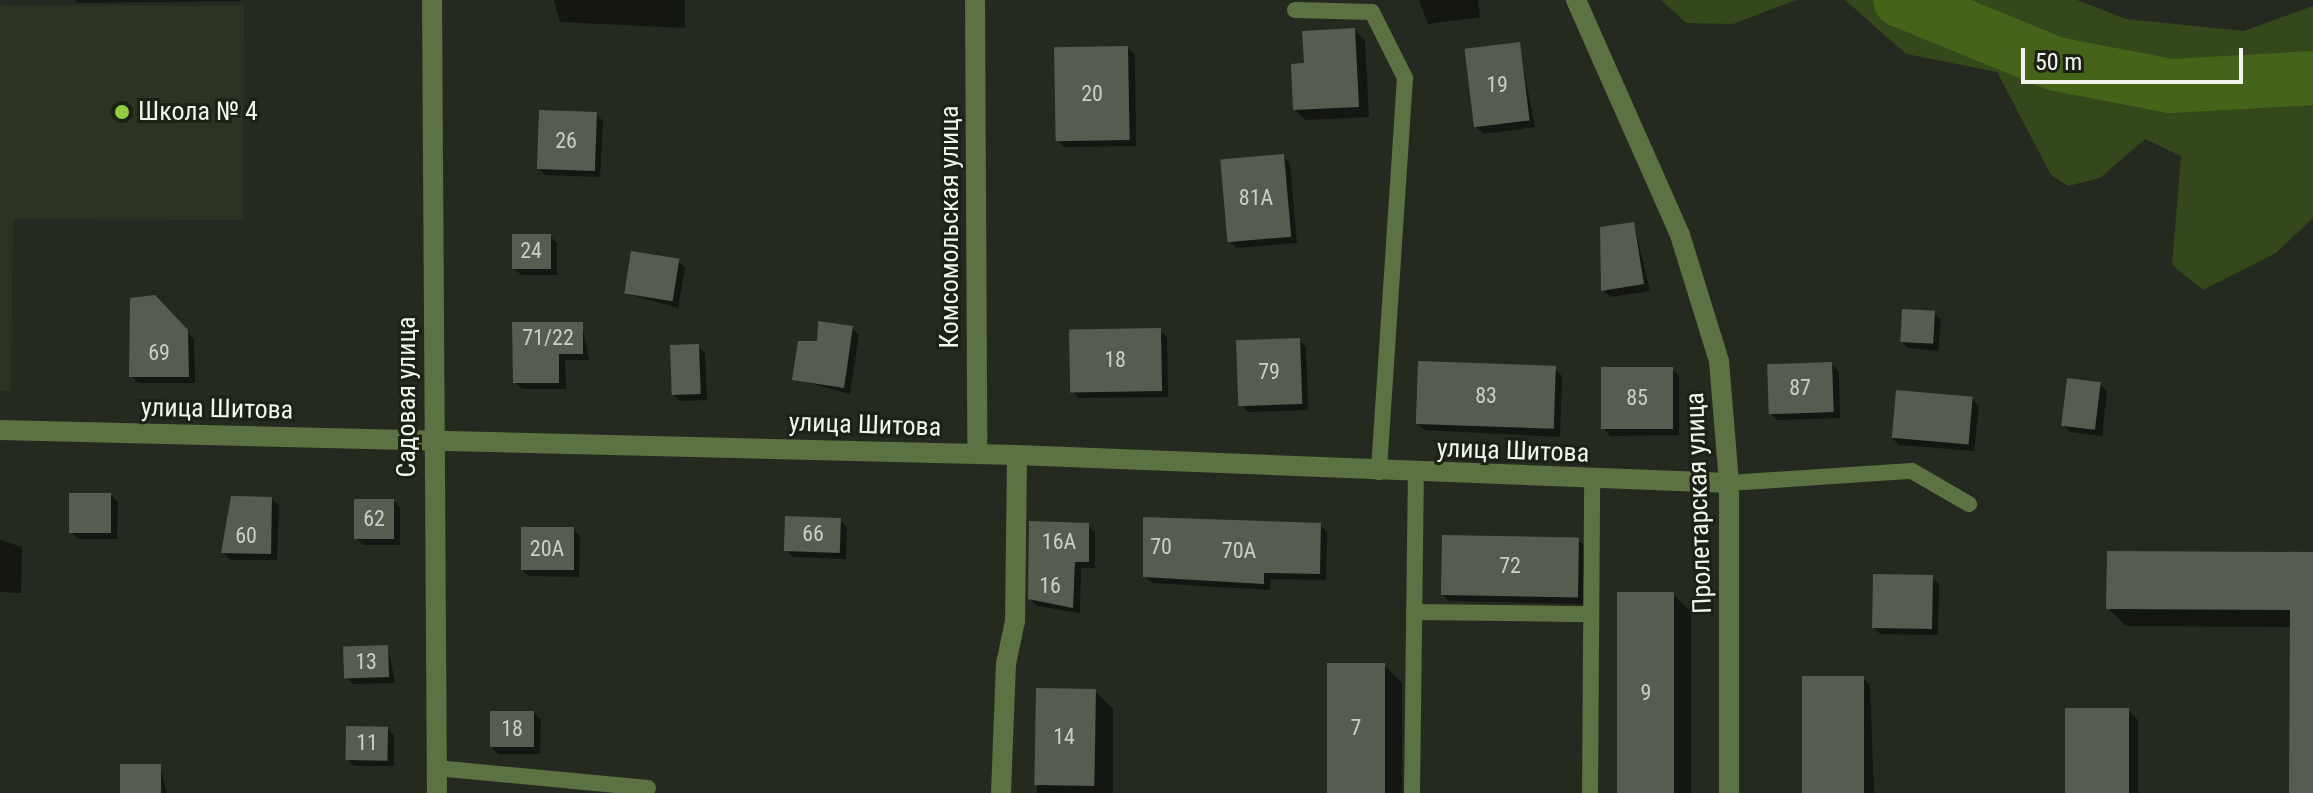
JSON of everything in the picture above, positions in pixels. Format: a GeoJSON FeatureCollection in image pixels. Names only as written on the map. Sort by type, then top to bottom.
{"type":"FeatureCollection","features":[{"type":"Feature","properties":{"kind":"street","name":"Садовая улица"},"geometry":{"type":"LineString","coordinates":[[432,0],[432,440],[437,793]]}},
{"type":"Feature","properties":{"kind":"street","name":"Комсомольская улица"},"geometry":{"type":"LineString","coordinates":[[975,0],[977,454]]}},
{"type":"Feature","properties":{"kind":"street","name":"Пролетарская улица"},"geometry":{"type":"LineString","coordinates":[[1576,0],[1680,235],[1719,361],[1729,483],[1729,793]]}},
{"type":"Feature","properties":{"kind":"street","name":"улица Шитова"},"geometry":{"type":"LineString","coordinates":[[0,430],[1017,455],[1416,474],[1729,483]]}},
{"type":"Feature","properties":{"kind":"street"},"geometry":{"type":"LineString","coordinates":[[1001,793],[1006,664],[1015,621],[1017,455]]}},
{"type":"Feature","properties":{"kind":"lane"},"geometry":{"type":"LineString","coordinates":[[1295,10],[1372,12],[1405,78],[1379,472]]}},
{"type":"Feature","properties":{"kind":"lane"},"geometry":{"type":"LineString","coordinates":[[1729,483],[1912,471],[1969,504]]}},
{"type":"Feature","properties":{"kind":"lane"},"geometry":{"type":"LineString","coordinates":[[1412,793],[1416,474]]}},
{"type":"Feature","properties":{"kind":"lane"},"geometry":{"type":"LineString","coordinates":[[1590,793],[1592,480]]}},
{"type":"Feature","properties":{"kind":"lane"},"geometry":{"type":"LineString","coordinates":[[1414,612],[1590,614]]}},
{"type":"Feature","properties":{"kind":"lane"},"geometry":{"type":"LineString","coordinates":[[436,768],[648,788]]}},
{"type":"Feature","properties":{"kind":"shaded area","name":"Школа № 4"},"geometry":{"type":"Polygon","coordinates":[[[0,5],[244,6],[243,220],[13,219],[11,391],[0,391],[0,5]]]}},
{"type":"Feature","properties":{"kind":"green space"},"geometry":{"type":"Polygon","coordinates":[[[1661,0],[1796,0],[1733,24],[1686,23],[1661,0]]]}},
{"type":"Feature","properties":{"kind":"green space"},"geometry":{"type":"Polygon","coordinates":[[[1845,0],[2077,0],[2126,19],[2244,31],[2313,6],[2313,218],[2276,253],[2203,290],[2172,265],[2181,156],[2145,139],[2100,178],[2068,186],[2051,175],[1997,72],[1906,54],[1845,0]]]}},
{"type":"Feature","properties":{"kind":"building"},"geometry":{"type":"Polygon","coordinates":[[[1355,28],[1359,107],[1293,110],[1291,64],[1304,63],[1302,31],[1355,28]]]}},
{"type":"Feature","properties":{"kind":"building"},"geometry":{"type":"Polygon","coordinates":[[[1520,42],[1530,120],[1474,127],[1464,49],[1520,42]]]}},
{"type":"Feature","properties":{"kind":"building"},"geometry":{"type":"Polygon","coordinates":[[[1128,46],[1130,140],[1056,141],[1054,47],[1128,46]]]}},
{"type":"Feature","properties":{"kind":"building"},"geometry":{"type":"Polygon","coordinates":[[[539,110],[597,112],[595,171],[537,169],[539,110]]]}},
{"type":"Feature","properties":{"kind":"building"},"geometry":{"type":"Polygon","coordinates":[[[1284,154],[1291,237],[1227,242],[1220,160],[1284,154]]]}},
{"type":"Feature","properties":{"kind":"building"},"geometry":{"type":"Polygon","coordinates":[[[1634,222],[1644,284],[1601,291],[1600,227],[1634,222]]]}},
{"type":"Feature","properties":{"kind":"building"},"geometry":{"type":"Polygon","coordinates":[[[512,234],[551,234],[551,269],[512,269],[512,234]]]}},
{"type":"Feature","properties":{"kind":"building"},"geometry":{"type":"Polygon","coordinates":[[[631,251],[679,259],[673,301],[624,293],[631,251]]]}},
{"type":"Feature","properties":{"kind":"building"},"geometry":{"type":"Polygon","coordinates":[[[155,295],[188,330],[189,377],[129,377],[130,298],[155,295]]]}},
{"type":"Feature","properties":{"kind":"building"},"geometry":{"type":"Polygon","coordinates":[[[1902,309],[1935,311],[1933,344],[1900,342],[1902,309]]]}},
{"type":"Feature","properties":{"kind":"building"},"geometry":{"type":"Polygon","coordinates":[[[818,321],[853,326],[844,388],[792,380],[798,341],[817,341],[818,321]]]}},
{"type":"Feature","properties":{"kind":"building"},"geometry":{"type":"Polygon","coordinates":[[[512,322],[583,322],[583,354],[559,354],[559,383],[513,383],[512,322]]]}},
{"type":"Feature","properties":{"kind":"building"},"geometry":{"type":"Polygon","coordinates":[[[1161,328],[1162,391],[1070,393],[1069,330],[1161,328]]]}},
{"type":"Feature","properties":{"kind":"building"},"geometry":{"type":"Polygon","coordinates":[[[1300,338],[1302,404],[1238,406],[1236,340],[1300,338]]]}},
{"type":"Feature","properties":{"kind":"building"},"geometry":{"type":"Polygon","coordinates":[[[699,344],[701,394],[672,395],[670,345],[699,344]]]}},
{"type":"Feature","properties":{"kind":"building"},"geometry":{"type":"Polygon","coordinates":[[[1418,361],[1556,366],[1554,429],[1416,424],[1418,361]]]}},
{"type":"Feature","properties":{"kind":"building"},"geometry":{"type":"Polygon","coordinates":[[[1832,362],[1834,412],[1769,414],[1767,364],[1832,362]]]}},
{"type":"Feature","properties":{"kind":"building"},"geometry":{"type":"Polygon","coordinates":[[[1601,367],[1673,367],[1673,429],[1601,429],[1601,367]]]}},
{"type":"Feature","properties":{"kind":"building"},"geometry":{"type":"Polygon","coordinates":[[[2067,378],[2101,382],[2095,430],[2061,426],[2067,378]]]}},
{"type":"Feature","properties":{"kind":"building"},"geometry":{"type":"Polygon","coordinates":[[[1896,390],[1973,397],[1969,445],[1892,438],[1896,390]]]}},
{"type":"Feature","properties":{"kind":"building"},"geometry":{"type":"Polygon","coordinates":[[[69,493],[111,493],[111,533],[69,533],[69,493]]]}},
{"type":"Feature","properties":{"kind":"building"},"geometry":{"type":"Polygon","coordinates":[[[231,496],[272,497],[271,554],[221,553],[231,496]]]}},
{"type":"Feature","properties":{"kind":"building"},"geometry":{"type":"Polygon","coordinates":[[[354,499],[394,499],[394,539],[354,539],[354,499]]]}},
{"type":"Feature","properties":{"kind":"building"},"geometry":{"type":"Polygon","coordinates":[[[785,516],[841,518],[840,553],[784,551],[785,516]]]}},
{"type":"Feature","properties":{"kind":"building"},"geometry":{"type":"Polygon","coordinates":[[[1143,517],[1321,523],[1320,574],[1264,573],[1264,584],[1143,577],[1143,517]]]}},
{"type":"Feature","properties":{"kind":"building"},"geometry":{"type":"Polygon","coordinates":[[[1029,521],[1089,523],[1089,562],[1075,562],[1073,608],[1028,599],[1029,521]]]}},
{"type":"Feature","properties":{"kind":"building"},"geometry":{"type":"Polygon","coordinates":[[[521,527],[574,527],[574,570],[521,570],[521,527]]]}},
{"type":"Feature","properties":{"kind":"building"},"geometry":{"type":"Polygon","coordinates":[[[1442,535],[1579,537],[1578,597],[1441,595],[1442,535]]]}},
{"type":"Feature","properties":{"kind":"building"},"geometry":{"type":"Polygon","coordinates":[[[2107,551],[2313,552],[2313,793],[2289,793],[2290,610],[2106,609],[2107,551]]]}},
{"type":"Feature","properties":{"kind":"building"},"geometry":{"type":"Polygon","coordinates":[[[1873,574],[1933,575],[1932,629],[1872,628],[1873,574]]]}},
{"type":"Feature","properties":{"kind":"building"},"geometry":{"type":"Polygon","coordinates":[[[1617,592],[1674,592],[1674,793],[1617,793],[1617,592]]]}},
{"type":"Feature","properties":{"kind":"building"},"geometry":{"type":"Polygon","coordinates":[[[388,645],[389,677],[344,679],[343,647],[388,645]]]}},
{"type":"Feature","properties":{"kind":"building"},"geometry":{"type":"Polygon","coordinates":[[[1327,663],[1385,663],[1385,793],[1327,793],[1327,663]]]}},
{"type":"Feature","properties":{"kind":"building"},"geometry":{"type":"Polygon","coordinates":[[[1802,676],[1864,676],[1864,793],[1802,793],[1802,676]]]}},
{"type":"Feature","properties":{"kind":"building"},"geometry":{"type":"Polygon","coordinates":[[[1036,688],[1096,689],[1094,786],[1034,785],[1036,688]]]}},
{"type":"Feature","properties":{"kind":"building"},"geometry":{"type":"Polygon","coordinates":[[[2065,708],[2129,708],[2129,793],[2065,793],[2065,708]]]}},
{"type":"Feature","properties":{"kind":"building"},"geometry":{"type":"Polygon","coordinates":[[[490,711],[534,711],[534,747],[490,747],[490,711]]]}},
{"type":"Feature","properties":{"kind":"building"},"geometry":{"type":"Polygon","coordinates":[[[346,726],[388,727],[387,761],[345,760],[346,726]]]}},
{"type":"Feature","properties":{"kind":"building"},"geometry":{"type":"Polygon","coordinates":[[[120,764],[161,764],[161,793],[120,793],[120,764]]]}},
{"type":"Feature","properties":{"kind":"waterway"},"geometry":{"type":"LineString","coordinates":[[1900,0],[2056,64],[2171,86],[2313,78]]}},
{"type":"Feature","properties":{"kind":"place","name":"Школа № 4"},"geometry":{"type":"Point","coordinates":[122,112]}}]}
